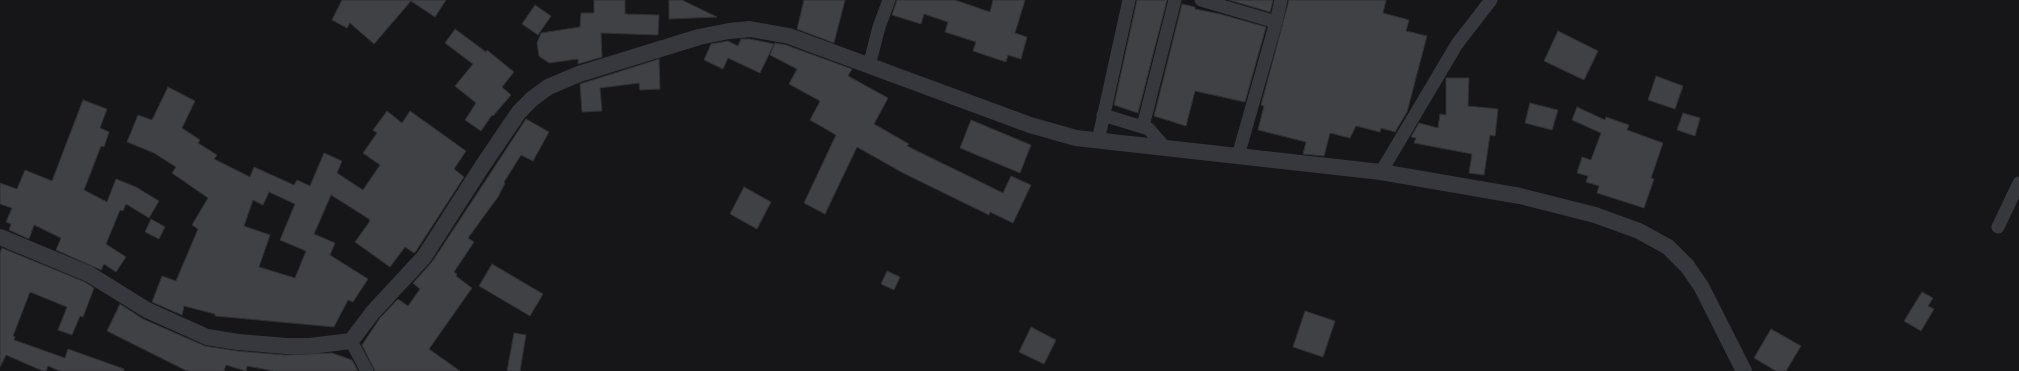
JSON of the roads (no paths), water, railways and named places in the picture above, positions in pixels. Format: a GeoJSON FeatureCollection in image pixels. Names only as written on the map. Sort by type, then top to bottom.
{"type":"FeatureCollection","features":[{"type":"Feature","properties":{"kind":"street"},"geometry":{"type":"LineString","coordinates":[[869,66],[879,27],[889,0]]}},
{"type":"Feature","properties":{"kind":"street"},"geometry":{"type":"LineString","coordinates":[[1098,141],[1129,0]]}},
{"type":"Feature","properties":{"kind":"street"},"geometry":{"type":"LineString","coordinates":[[1143,126],[1175,0]]}},
{"type":"Feature","properties":{"kind":"street"},"geometry":{"type":"LineString","coordinates":[[1201,0],[1276,22]]}},
{"type":"Feature","properties":{"kind":"street"},"geometry":{"type":"LineString","coordinates":[[1238,156],[1281,0]]}},
{"type":"Feature","properties":{"kind":"street"},"geometry":{"type":"LineString","coordinates":[[1381,172],[1457,44],[1491,0]]}},
{"type":"Feature","properties":{"kind":"street"},"geometry":{"type":"LineString","coordinates":[[0,236],[88,274],[147,310],[208,337],[238,342],[286,346],[310,346],[351,341],[373,312],[424,257],[483,165],[520,112],[532,99],[548,87],[586,71],[699,37],[736,30],[763,31],[789,36],[1030,125],[1076,138],[1381,172],[1520,196],[1595,215],[1639,231],[1668,247],[1687,266],[1702,286],[1744,371]]}},
{"type":"Feature","properties":{"kind":"street"},"geometry":{"type":"LineString","coordinates":[[1103,115],[1143,126],[1154,133],[1165,148]]}},
{"type":"Feature","properties":{"kind":"street"},"geometry":{"type":"LineString","coordinates":[[1998,227],[2019,183]]}},
{"type":"Feature","properties":{"kind":"street"},"geometry":{"type":"LineString","coordinates":[[351,341],[367,371]]}}]}
